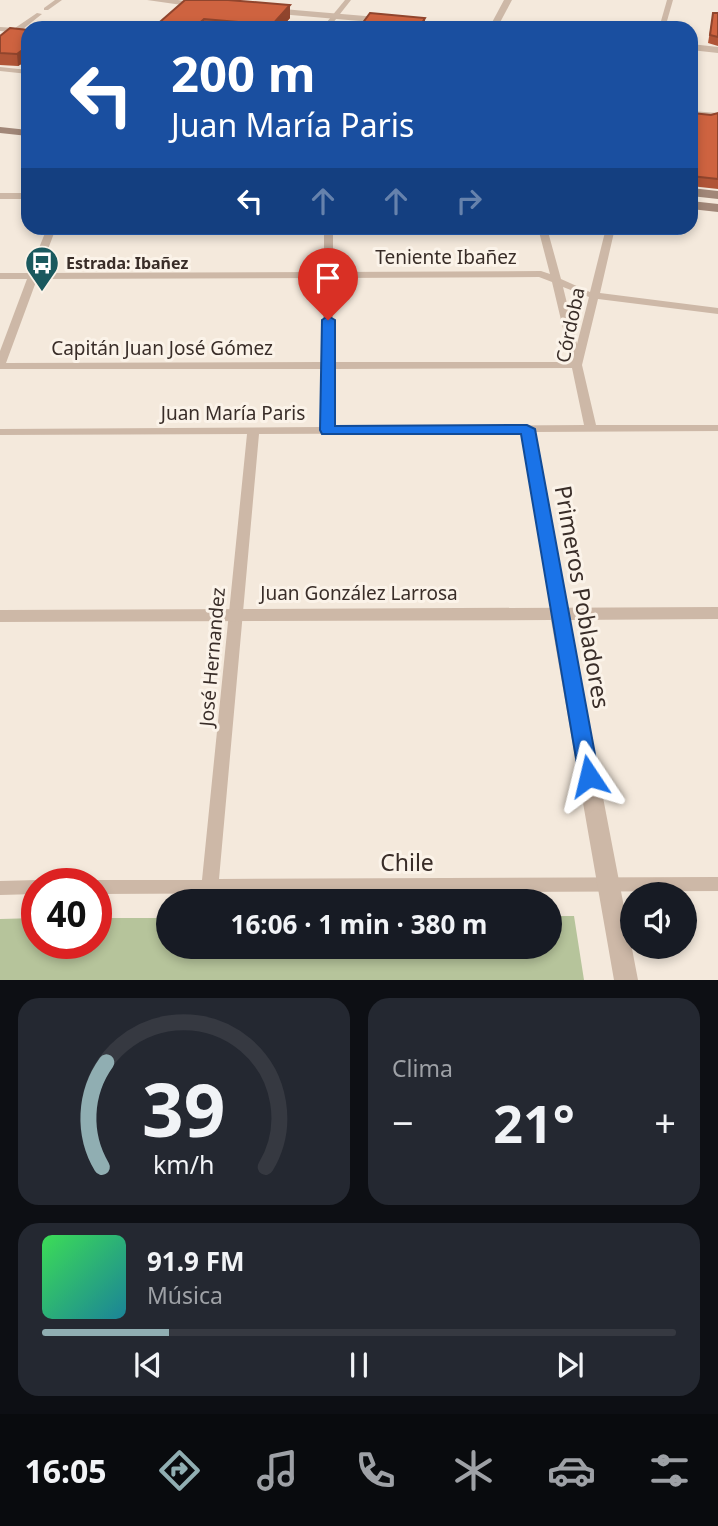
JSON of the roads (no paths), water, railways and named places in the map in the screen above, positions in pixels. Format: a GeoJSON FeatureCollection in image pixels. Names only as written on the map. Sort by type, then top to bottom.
{"type":"FeatureCollection","features":[{"type":"Feature","properties":{"kind":"main road"},"geometry":{"type":"LineString","coordinates":[[0,118],[21,120]]}},
{"type":"Feature","properties":{"kind":"main road"},"geometry":{"type":"LineString","coordinates":[[0,130],[21,132]]}},
{"type":"Feature","properties":{"kind":"main road"},"geometry":{"type":"LineString","coordinates":[[698,193],[718,195]]}},
{"type":"Feature","properties":{"kind":"main road"},"geometry":{"type":"LineString","coordinates":[[698,206],[718,208]]}},
{"type":"Feature","properties":{"kind":"street"},"geometry":{"type":"LineString","coordinates":[[30,21],[59,0]]}},
{"type":"Feature","properties":{"kind":"street"},"geometry":{"type":"LineString","coordinates":[[150,0],[211,5]]}},
{"type":"Feature","properties":{"kind":"street"},"geometry":{"type":"LineString","coordinates":[[330,21],[348,0]]}},
{"type":"Feature","properties":{"kind":"street"},"geometry":{"type":"LineString","coordinates":[[497,21],[508,0]]}},
{"type":"Feature","properties":{"kind":"street"},"geometry":{"type":"LineString","coordinates":[[664,21],[670,0]]}},
{"type":"Feature","properties":{"kind":"street"},"geometry":{"type":"LineString","coordinates":[[174,11],[185,1]]}},
{"type":"Feature","properties":{"kind":"street"},"geometry":{"type":"LineString","coordinates":[[266,10],[391,21]]}},
{"type":"Feature","properties":{"kind":"street"},"geometry":{"type":"LineString","coordinates":[[0,43],[21,28]]}},
{"type":"Feature","properties":{"kind":"street"},"geometry":{"type":"LineString","coordinates":[[0,29],[21,30]]}},
{"type":"Feature","properties":{"kind":"street"},"geometry":{"type":"LineString","coordinates":[[698,48],[718,50]]}},
{"type":"Feature","properties":{"kind":"street"},"geometry":{"type":"LineString","coordinates":[[0,69],[21,71]]}},
{"type":"Feature","properties":{"kind":"street"},"geometry":{"type":"LineString","coordinates":[[698,114],[718,115]]}},
{"type":"Feature","properties":{"kind":"street"},"geometry":{"type":"LineString","coordinates":[[0,196],[21,196]]}},
{"type":"Feature","properties":{"kind":"street"},"geometry":{"type":"LineString","coordinates":[[0,365],[48,235]]}},
{"type":"Feature","properties":{"kind":"street"},"geometry":{"type":"LineString","coordinates":[[327,430],[330,235]]}},
{"type":"Feature","properties":{"kind":"street"},"geometry":{"type":"LineString","coordinates":[[545,235],[577,365]]}},
{"type":"Feature","properties":{"kind":"street","name":"Córdoba"},"geometry":{"type":"LineString","coordinates":[[591,429],[577,365],[609,235]]}},
{"type":"Feature","properties":{"kind":"street","name":"Teniente Ibañez"},"geometry":{"type":"LineString","coordinates":[[0,276],[537,274],[594,295],[718,311]]}},
{"type":"Feature","properties":{"kind":"street","name":"Capitán Juan José Gómez"},"geometry":{"type":"LineString","coordinates":[[0,365],[577,365]]}},
{"type":"Feature","properties":{"kind":"street","name":"Juan María Paris"},"geometry":{"type":"LineString","coordinates":[[0,432],[718,428]]}},
{"type":"Feature","properties":{"kind":"street","name":"Primeros Pobladores"},"geometry":{"type":"LineString","coordinates":[[527,429],[626,980]]}},
{"type":"Feature","properties":{"kind":"street","name":"José Hernandez"},"geometry":{"type":"LineString","coordinates":[[210,887],[253,431]]}},
{"type":"Feature","properties":{"kind":"street","name":"Juan González Larrosa"},"geometry":{"type":"LineString","coordinates":[[0,616],[718,612]]}},
{"type":"Feature","properties":{"kind":"street","name":"Chile"},"geometry":{"type":"LineString","coordinates":[[112,887],[718,884]]}},
{"type":"Feature","properties":{"kind":"street"},"geometry":{"type":"LineString","coordinates":[[0,888],[21,887]]}},
{"type":"Feature","properties":{"kind":"place","name":"Estrada: Ibañez"},"geometry":{"type":"Point","coordinates":[42,293]}}]}
